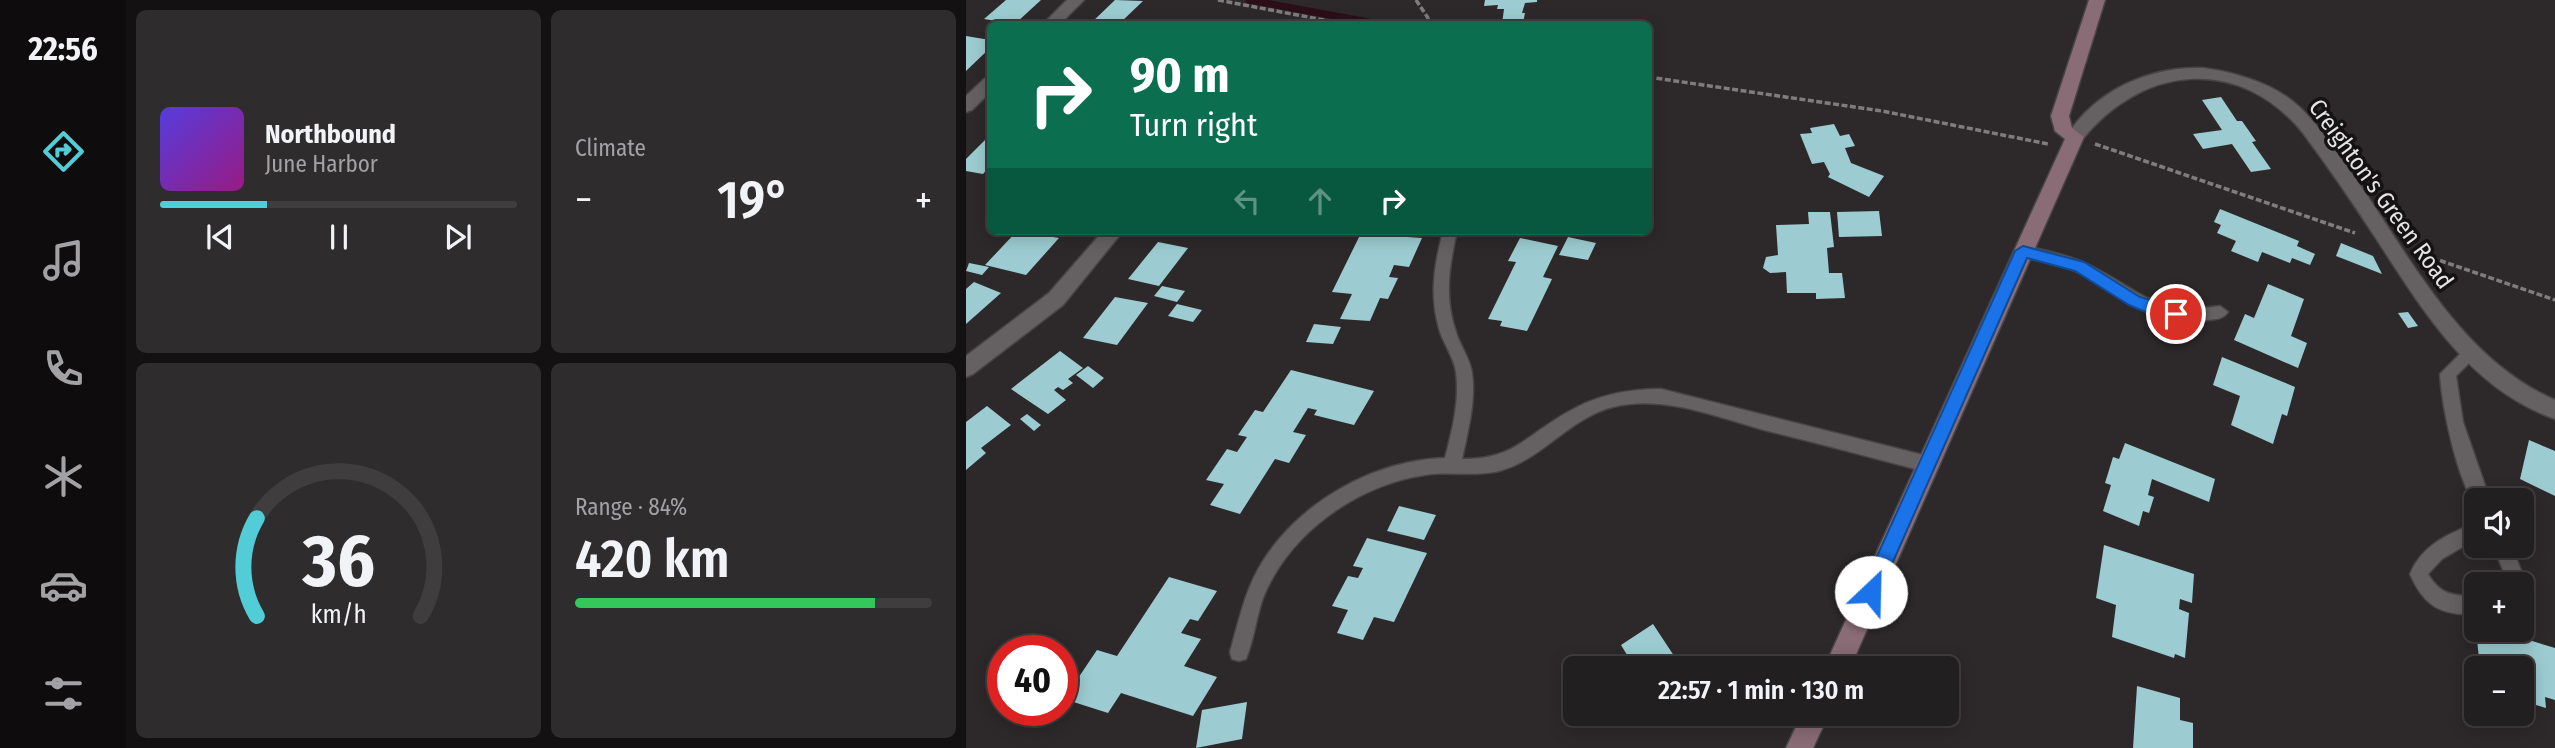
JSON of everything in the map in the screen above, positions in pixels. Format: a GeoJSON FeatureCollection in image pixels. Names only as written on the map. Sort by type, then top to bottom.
{"type":"FeatureCollection","features":[{"type":"Feature","properties":{"kind":"street"},"geometry":{"type":"LineString","coordinates":[[1054,21],[1076,0]]}},
{"type":"Feature","properties":{"kind":"street"},"geometry":{"type":"LineString","coordinates":[[1842,656],[2072,142],[2064,131],[2060,116],[2096,0]]}},
{"type":"Feature","properties":{"kind":"street","name":"Creighton's Green Road"},"geometry":{"type":"LineString","coordinates":[[2072,142],[2087,121],[2103,106],[2124,92],[2152,79],[2190,73],[2237,80],[2282,102],[2303,123],[2393,246],[2437,314],[2470,354],[2511,387],[2555,410]]}},
{"type":"Feature","properties":{"kind":"street"},"geometry":{"type":"LineString","coordinates":[[966,106],[987,86]]}},
{"type":"Feature","properties":{"kind":"street"},"geometry":{"type":"LineString","coordinates":[[966,368],[1056,299],[1111,235]]}},
{"type":"Feature","properties":{"kind":"street"},"geometry":{"type":"LineString","coordinates":[[1799,748],[1810,726]]}},
{"type":"Feature","properties":{"kind":"lane"},"geometry":{"type":"LineString","coordinates":[[1449,235],[1440,270],[1438,301],[1464,370],[1465,394],[1452,465]]}},
{"type":"Feature","properties":{"kind":"lane"},"geometry":{"type":"LineString","coordinates":[[2023,251],[2079,266],[2134,301],[2155,310],[2196,317],[2220,312]]}},
{"type":"Feature","properties":{"kind":"lane"},"geometry":{"type":"LineString","coordinates":[[2470,354],[2448,374],[2448,383],[2458,436],[2477,488]]}},
{"type":"Feature","properties":{"kind":"lane"},"geometry":{"type":"LineString","coordinates":[[1239,652],[1257,591],[1271,566],[1306,525],[1327,507],[1375,480],[1401,471],[1452,465],[1469,468],[1503,463],[1518,456],[1584,409],[1623,396],[1643,395],[1674,399],[1927,464]]}},
{"type":"Feature","properties":{"kind":"lane"},"geometry":{"type":"LineString","coordinates":[[2464,536],[2434,554],[2422,566],[2419,574],[2427,592],[2438,601],[2449,606],[2464,605]]}},
{"type":"Feature","properties":{"kind":"path"},"geometry":{"type":"LineString","coordinates":[[1218,0],[1329,21]]}},
{"type":"Feature","properties":{"kind":"path"},"geometry":{"type":"LineString","coordinates":[[1416,0],[1427,21]]}},
{"type":"Feature","properties":{"kind":"path"},"geometry":{"type":"LineString","coordinates":[[1652,78],[2072,142],[2393,246],[2441,259],[2480,276],[2555,300]]}},
{"type":"Feature","properties":{"kind":"building"},"geometry":{"type":"Polygon","coordinates":[[[1006,0],[1041,0],[1018,21],[984,19],[1006,0]]]}},
{"type":"Feature","properties":{"kind":"building"},"geometry":{"type":"Polygon","coordinates":[[[1115,0],[1143,1],[1122,21],[1093,21],[1115,0]]]}},
{"type":"Feature","properties":{"kind":"building"},"geometry":{"type":"Polygon","coordinates":[[[1485,0],[1537,0],[1525,3],[1522,13],[1525,13],[1523,21],[1502,21],[1504,9],[1497,9],[1498,5],[1484,6],[1485,0]]]}},
{"type":"Feature","properties":{"kind":"building"},"geometry":{"type":"Polygon","coordinates":[[[966,36],[987,40],[987,51],[966,71],[966,36]]]}},
{"type":"Feature","properties":{"kind":"building"},"geometry":{"type":"Polygon","coordinates":[[[2221,97],[2237,121],[2242,121],[2256,141],[2252,142],[2271,169],[2251,172],[2232,144],[2203,149],[2193,134],[2222,130],[2202,100],[2221,97]]]}},
{"type":"Feature","properties":{"kind":"building"},"geometry":{"type":"Polygon","coordinates":[[[1834,124],[1840,136],[1849,134],[1855,146],[1845,148],[1851,163],[1884,176],[1869,197],[1828,177],[1830,174],[1824,162],[1812,164],[1800,134],[1812,133],[1810,128],[1834,124]]]}},
{"type":"Feature","properties":{"kind":"building"},"geometry":{"type":"Polygon","coordinates":[[[987,138],[987,169],[983,174],[966,171],[966,159],[987,138]]]}},
{"type":"Feature","properties":{"kind":"building"},"geometry":{"type":"Polygon","coordinates":[[[2220,209],[2299,241],[2297,246],[2315,254],[2310,265],[2292,258],[2290,263],[2262,252],[2258,262],[2231,251],[2236,241],[2217,233],[2221,225],[2214,222],[2220,209]]]}},
{"type":"Feature","properties":{"kind":"building"},"geometry":{"type":"Polygon","coordinates":[[[1879,211],[1882,236],[1839,237],[1837,212],[1879,211]]]}},
{"type":"Feature","properties":{"kind":"building"},"geometry":{"type":"Polygon","coordinates":[[[1808,212],[1830,212],[1834,247],[1827,248],[1829,273],[1842,273],[1845,298],[1816,299],[1816,293],[1787,293],[1786,272],[1770,273],[1763,268],[1766,257],[1778,255],[1776,225],[1809,224],[1808,212]]]}},
{"type":"Feature","properties":{"kind":"building"},"geometry":{"type":"Polygon","coordinates":[[[1013,235],[1059,238],[1026,275],[985,265],[1013,235]]]}},
{"type":"Feature","properties":{"kind":"building"},"geometry":{"type":"Polygon","coordinates":[[[1360,235],[1408,235],[1407,237],[1422,238],[1409,267],[1394,265],[1389,277],[1398,278],[1388,299],[1380,298],[1370,321],[1340,319],[1352,294],[1332,292],[1360,235]]]}},
{"type":"Feature","properties":{"kind":"building"},"geometry":{"type":"Polygon","coordinates":[[[1568,237],[1596,243],[1588,260],[1559,255],[1568,237]]]}},
{"type":"Feature","properties":{"kind":"building"},"geometry":{"type":"Polygon","coordinates":[[[1520,238],[1558,246],[1543,277],[1552,279],[1527,331],[1500,326],[1502,321],[1488,319],[1516,262],[1508,261],[1520,238]]]}},
{"type":"Feature","properties":{"kind":"building"},"geometry":{"type":"Polygon","coordinates":[[[1158,242],[1188,248],[1159,286],[1128,279],[1158,242]]]}},
{"type":"Feature","properties":{"kind":"building"},"geometry":{"type":"Polygon","coordinates":[[[2341,243],[2373,256],[2382,274],[2336,256],[2341,243]]]}},
{"type":"Feature","properties":{"kind":"building"},"geometry":{"type":"Polygon","coordinates":[[[969,263],[989,267],[982,275],[966,271],[969,263]]]}},
{"type":"Feature","properties":{"kind":"building"},"geometry":{"type":"Polygon","coordinates":[[[974,282],[1001,293],[966,324],[966,289],[974,282]]]}},
{"type":"Feature","properties":{"kind":"building"},"geometry":{"type":"Polygon","coordinates":[[[2268,284],[2304,299],[2291,336],[2307,343],[2298,368],[2234,340],[2245,314],[2254,318],[2268,284]]]}},
{"type":"Feature","properties":{"kind":"building"},"geometry":{"type":"Polygon","coordinates":[[[1162,286],[1185,291],[1177,302],[1154,296],[1162,286]]]}},
{"type":"Feature","properties":{"kind":"building"},"geometry":{"type":"Polygon","coordinates":[[[1115,297],[1148,303],[1117,345],[1083,338],[1115,297]]]}},
{"type":"Feature","properties":{"kind":"building"},"geometry":{"type":"Polygon","coordinates":[[[1177,304],[1202,310],[1193,322],[1168,316],[1177,304]]]}},
{"type":"Feature","properties":{"kind":"building"},"geometry":{"type":"Polygon","coordinates":[[[2408,312],[2418,326],[2408,328],[2398,313],[2408,312]]]}},
{"type":"Feature","properties":{"kind":"building"},"geometry":{"type":"Polygon","coordinates":[[[1314,324],[1341,327],[1333,344],[1306,342],[1314,324]]]}},
{"type":"Feature","properties":{"kind":"building"},"geometry":{"type":"Polygon","coordinates":[[[1060,351],[1083,368],[1068,379],[1073,383],[1063,390],[1058,387],[1054,390],[1066,400],[1048,414],[1011,389],[1060,351]]]}},
{"type":"Feature","properties":{"kind":"building"},"geometry":{"type":"Polygon","coordinates":[[[2222,357],[2295,387],[2287,416],[2282,414],[2273,444],[2231,425],[2240,396],[2213,385],[2222,357]]]}},
{"type":"Feature","properties":{"kind":"building"},"geometry":{"type":"Polygon","coordinates":[[[1088,366],[1104,378],[1093,388],[1076,375],[1088,366]]]}},
{"type":"Feature","properties":{"kind":"building"},"geometry":{"type":"Polygon","coordinates":[[[1291,370],[1374,391],[1354,425],[1314,415],[1317,410],[1308,408],[1293,432],[1306,435],[1289,463],[1275,459],[1240,514],[1210,505],[1224,484],[1206,480],[1227,449],[1237,452],[1247,437],[1238,435],[1255,410],[1263,412],[1291,370]]]}},
{"type":"Feature","properties":{"kind":"building"},"geometry":{"type":"Polygon","coordinates":[[[987,406],[1011,425],[981,448],[986,453],[966,470],[966,422],[987,406]]]}},
{"type":"Feature","properties":{"kind":"building"},"geometry":{"type":"Polygon","coordinates":[[[1027,414],[1041,425],[1034,431],[1020,419],[1027,414]]]}},
{"type":"Feature","properties":{"kind":"building"},"geometry":{"type":"Polygon","coordinates":[[[2529,440],[2555,451],[2555,496],[2520,479],[2529,440]]]}},
{"type":"Feature","properties":{"kind":"building"},"geometry":{"type":"Polygon","coordinates":[[[2125,443],[2215,479],[2209,502],[2152,479],[2148,495],[2154,497],[2149,513],[2143,511],[2139,526],[2103,511],[2111,485],[2105,483],[2113,457],[2119,459],[2125,443]]]}},
{"type":"Feature","properties":{"kind":"building"},"geometry":{"type":"Polygon","coordinates":[[[1399,506],[1436,515],[1424,540],[1387,531],[1399,506]]]}},
{"type":"Feature","properties":{"kind":"building"},"geometry":{"type":"Polygon","coordinates":[[[1367,538],[1427,553],[1394,622],[1374,617],[1363,640],[1337,633],[1348,610],[1332,606],[1348,576],[1358,578],[1363,568],[1353,566],[1367,538]]]}},
{"type":"Feature","properties":{"kind":"building"},"geometry":{"type":"Polygon","coordinates":[[[2104,545],[2194,574],[2192,603],[2180,599],[2179,609],[2189,613],[2185,658],[2175,654],[2174,658],[2112,637],[2116,605],[2096,598],[2104,545]]]}},
{"type":"Feature","properties":{"kind":"building"},"geometry":{"type":"Polygon","coordinates":[[[1169,577],[1217,591],[1198,621],[1190,619],[1181,633],[1201,639],[1184,666],[1217,677],[1193,716],[1121,693],[1108,713],[1078,703],[1078,678],[1097,650],[1117,656],[1169,577]]]}},
{"type":"Feature","properties":{"kind":"building"},"geometry":{"type":"Polygon","coordinates":[[[1653,624],[1674,656],[1628,656],[1621,645],[1653,624]]]}},
{"type":"Feature","properties":{"kind":"building"},"geometry":{"type":"Polygon","coordinates":[[[2477,642],[2534,642],[2555,648],[2555,700],[2545,697],[2546,708],[2534,704],[2534,656],[2479,656],[2477,642]]]}},
{"type":"Feature","properties":{"kind":"building"},"geometry":{"type":"Polygon","coordinates":[[[2137,686],[2180,698],[2180,720],[2193,723],[2193,748],[2133,748],[2137,686]]]}},
{"type":"Feature","properties":{"kind":"building"},"geometry":{"type":"Polygon","coordinates":[[[1247,702],[1242,739],[1196,748],[1202,710],[1247,702]]]}},
{"type":"Feature","properties":{"kind":"waterway"},"geometry":{"type":"LineString","coordinates":[[1249,0],[1363,21]]}},
{"type":"Feature","properties":{"kind":"route"},"geometry":{"type":"LineString","coordinates":[[1871,592],[2023,251],[2079,266],[2134,301],[2155,310],[2176,314]]}}]}
